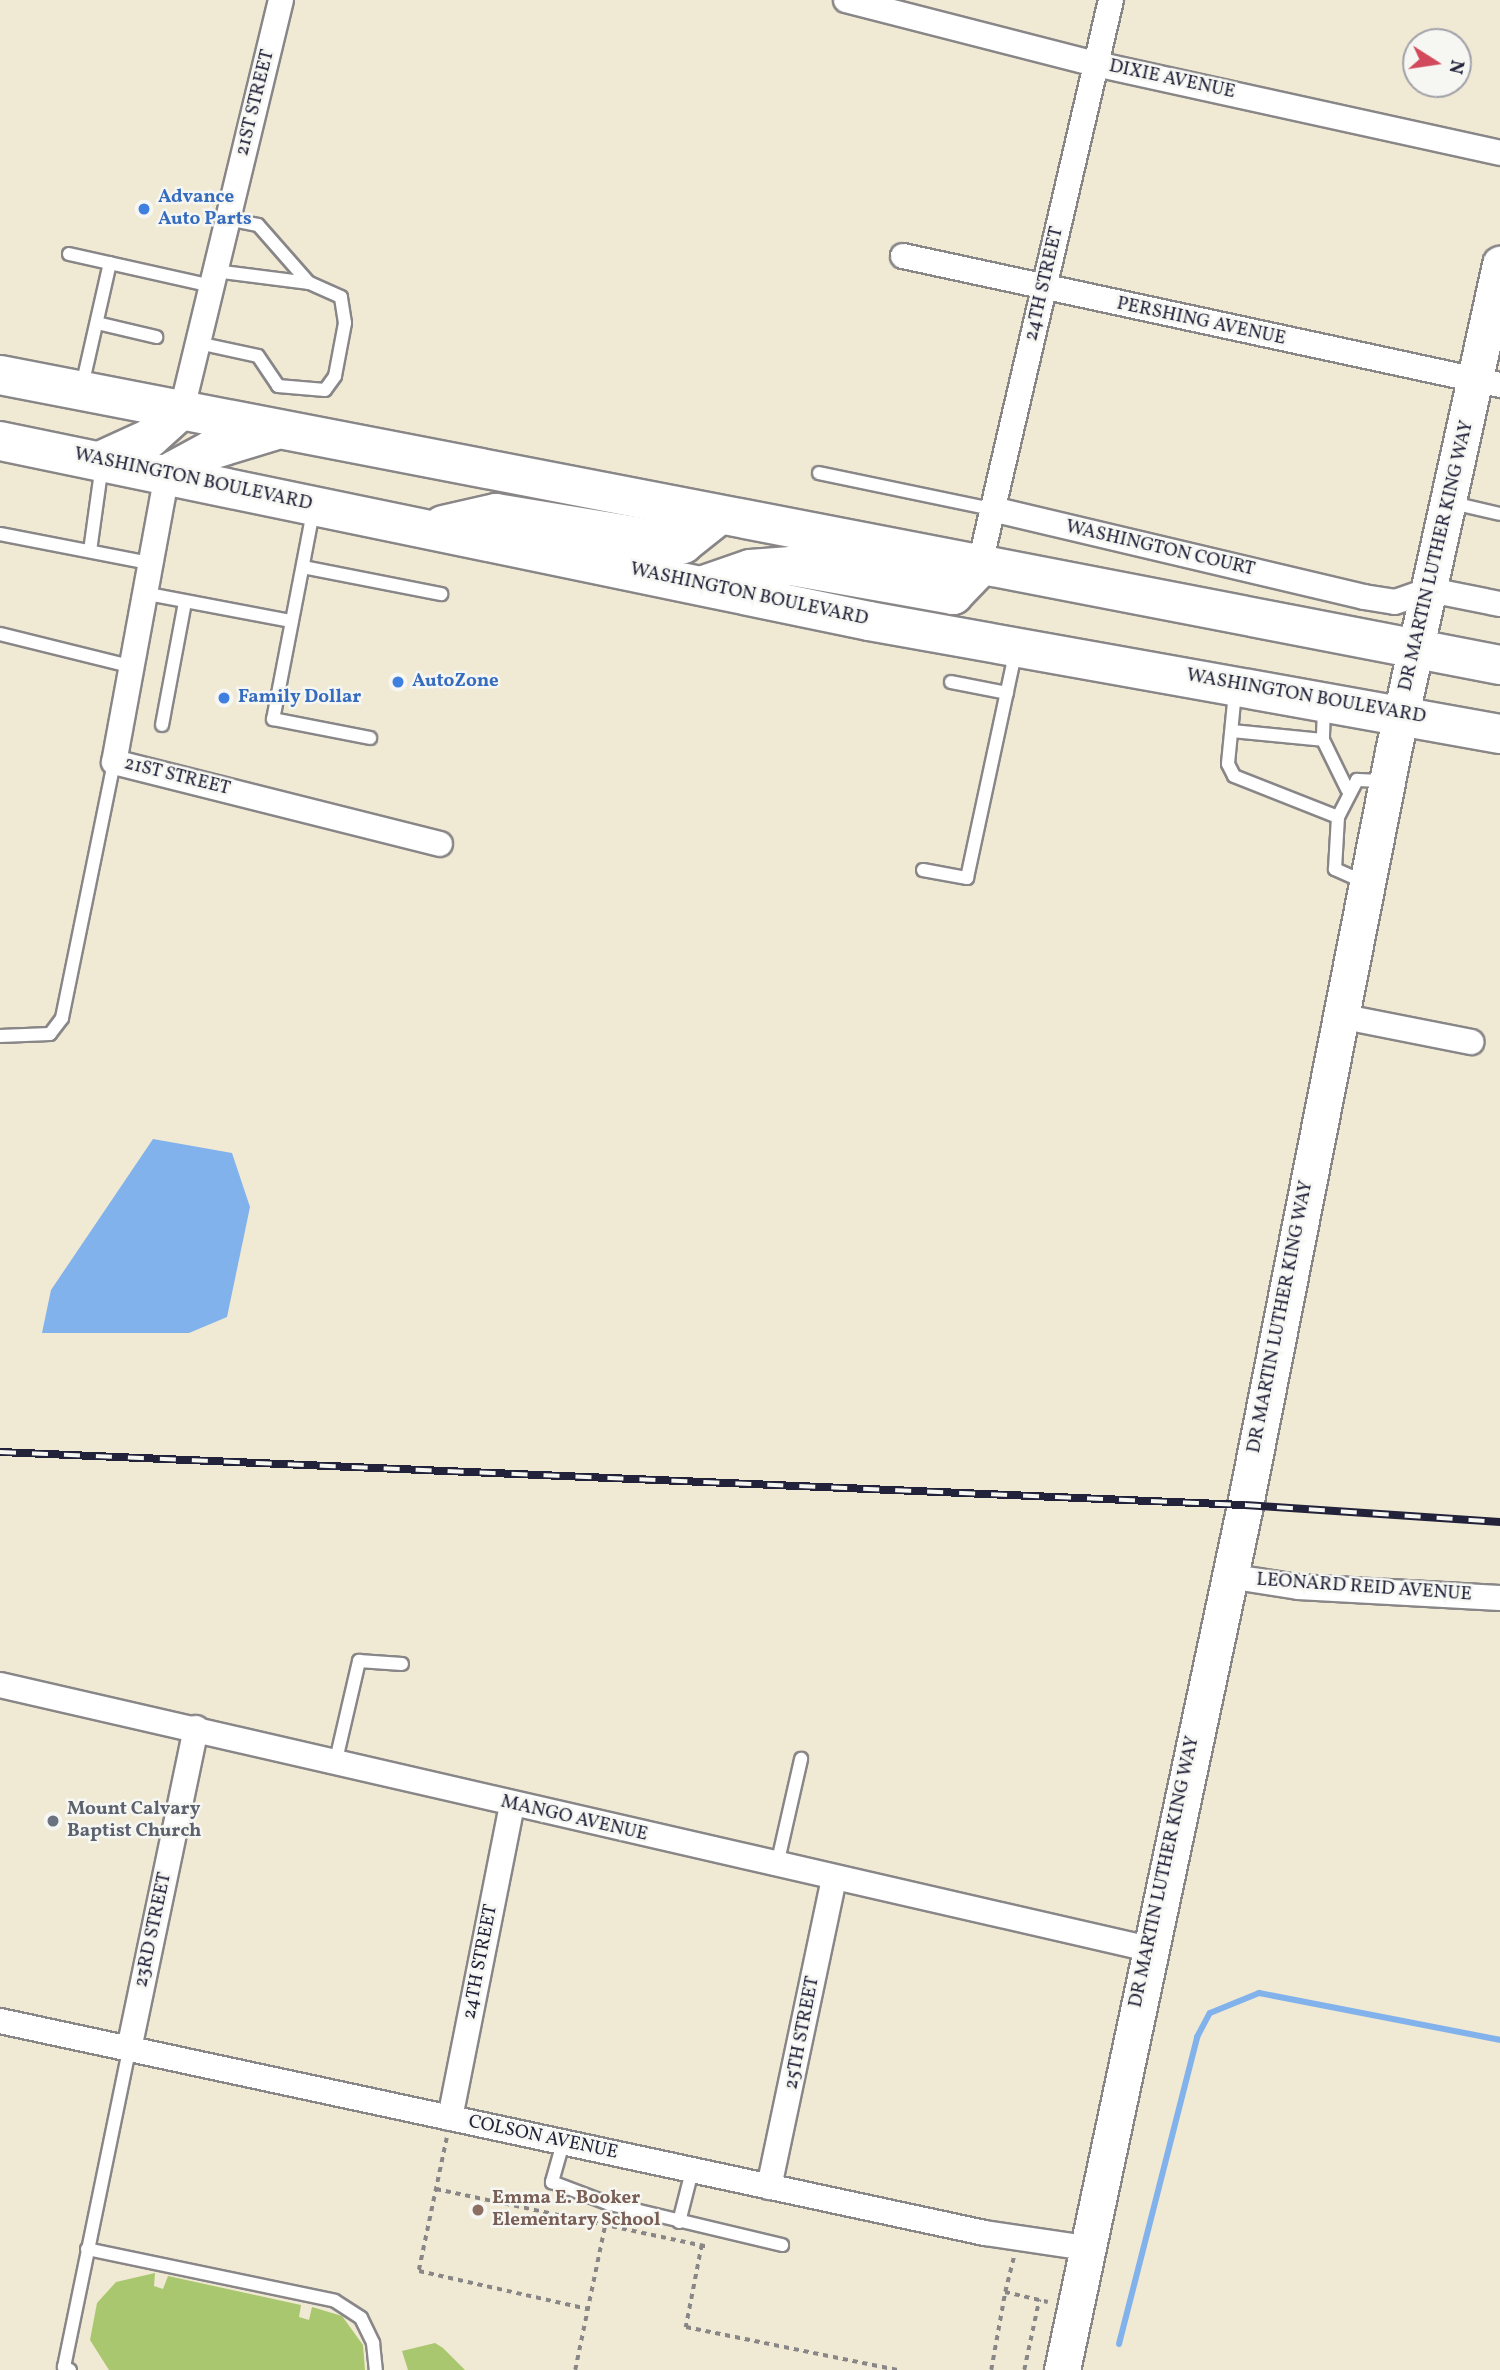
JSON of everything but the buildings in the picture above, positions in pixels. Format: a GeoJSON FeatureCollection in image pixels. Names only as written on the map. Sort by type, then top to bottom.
{"type":"FeatureCollection","features":[{"type":"Feature","properties":{"kind":"main road"},"geometry":{"type":"LineString","coordinates":[[0,375],[979,568],[1416,647],[1500,665]]}},
{"type":"Feature","properties":{"kind":"main road"},"geometry":{"type":"LineString","coordinates":[[102,460],[150,438],[182,410]]}},
{"type":"Feature","properties":{"kind":"main road"},"geometry":{"type":"LineString","coordinates":[[167,474],[211,450],[275,430]]}},
{"type":"Feature","properties":{"kind":"main road","name":"WASHINGTON BOULEVARD"},"geometry":{"type":"LineString","coordinates":[[0,441],[703,585],[1017,646],[1324,699],[1500,734]]}},
{"type":"Feature","properties":{"kind":"main road"},"geometry":{"type":"LineString","coordinates":[[431,528],[496,513],[683,544],[717,517]]}},
{"type":"Feature","properties":{"kind":"main road"},"geometry":{"type":"LineString","coordinates":[[703,585],[750,569],[791,566],[953,595],[979,568]]}},
{"type":"Feature","properties":{"kind":"street","name":"21ST STREET"},"geometry":{"type":"LineString","coordinates":[[182,410],[281,0]]}},
{"type":"Feature","properties":{"kind":"street","name":"24TH STREET"},"geometry":{"type":"LineString","coordinates":[[979,568],[1111,0]]}},
{"type":"Feature","properties":{"kind":"street","name":"DIXIE AVENUE"},"geometry":{"type":"LineString","coordinates":[[854,1],[1096,64],[1500,153]]}},
{"type":"Feature","properties":{"kind":"street","name":"PERSHING AVENUE"},"geometry":{"type":"LineString","coordinates":[[903,256],[1488,383]]}},
{"type":"Feature","properties":{"kind":"street","name":"DR MARTIN LUTHER KING WAY"},"geometry":{"type":"LineString","coordinates":[[1062,2370],[1228,1576],[1401,714],[1448,502],[1488,383],[1500,264]]}},
{"type":"Feature","properties":{"kind":"street","name":"21ST STREET"},"geometry":{"type":"LineString","coordinates":[[167,474],[142,593],[114,762],[440,844]]}},
{"type":"Feature","properties":{"kind":"street","name":"WASHINGTON COURT"},"geometry":{"type":"LineString","coordinates":[[992,509],[1395,602],[1430,590],[1500,604]]}},
{"type":"Feature","properties":{"kind":"street"},"geometry":{"type":"LineString","coordinates":[[1340,1017],[1471,1042]]}},
{"type":"Feature","properties":{"kind":"street","name":"LEONARD REID AVENUE"},"geometry":{"type":"LineString","coordinates":[[1228,1576],[1298,1587],[1500,1598]]}},
{"type":"Feature","properties":{"kind":"street","name":"MANGO AVENUE"},"geometry":{"type":"LineString","coordinates":[[0,1685],[336,1760],[512,1806],[1149,1949]]}},
{"type":"Feature","properties":{"kind":"street","name":"23RD STREET"},"geometry":{"type":"LineString","coordinates":[[129,2049],[196,1728]]}},
{"type":"Feature","properties":{"kind":"street","name":"24TH STREET"},"geometry":{"type":"LineString","coordinates":[[450,2118],[512,1806]]}},
{"type":"Feature","properties":{"kind":"street","name":"25TH STREET"},"geometry":{"type":"LineString","coordinates":[[769,2187],[834,1878]]}},
{"type":"Feature","properties":{"kind":"street","name":"COLSON AVENUE"},"geometry":{"type":"LineString","coordinates":[[0,2021],[692,2171],[1018,2238],[1087,2248]]}},
{"type":"Feature","properties":{"kind":"lane"},"geometry":{"type":"LineString","coordinates":[[228,219],[258,225],[309,283]]}},
{"type":"Feature","properties":{"kind":"lane"},"geometry":{"type":"LineString","coordinates":[[69,254],[110,263],[214,278],[309,283],[341,297],[345,323],[335,376],[325,390],[278,386],[258,356],[198,343]]}},
{"type":"Feature","properties":{"kind":"lane"},"geometry":{"type":"LineString","coordinates":[[81,390],[110,263]]}},
{"type":"Feature","properties":{"kind":"lane"},"geometry":{"type":"LineString","coordinates":[[97,323],[156,337]]}},
{"type":"Feature","properties":{"kind":"lane"},"geometry":{"type":"LineString","coordinates":[[90,551],[102,460]]}},
{"type":"Feature","properties":{"kind":"lane","name":"WASHINGTON COURT"},"geometry":{"type":"LineString","coordinates":[[819,473],[992,509]]}},
{"type":"Feature","properties":{"kind":"lane"},"geometry":{"type":"LineString","coordinates":[[1448,502],[1500,514]]}},
{"type":"Feature","properties":{"kind":"lane"},"geometry":{"type":"LineString","coordinates":[[315,504],[273,719],[370,738]]}},
{"type":"Feature","properties":{"kind":"lane"},"geometry":{"type":"LineString","coordinates":[[0,534],[149,563]]}},
{"type":"Feature","properties":{"kind":"lane"},"geometry":{"type":"LineString","coordinates":[[303,567],[441,594]]}},
{"type":"Feature","properties":{"kind":"lane"},"geometry":{"type":"LineString","coordinates":[[142,593],[291,621]]}},
{"type":"Feature","properties":{"kind":"lane"},"geometry":{"type":"LineString","coordinates":[[162,725],[185,602]]}},
{"type":"Feature","properties":{"kind":"lane"},"geometry":{"type":"LineString","coordinates":[[0,634],[129,666]]}},
{"type":"Feature","properties":{"kind":"lane"},"geometry":{"type":"LineString","coordinates":[[923,870],[967,878],[1017,646]]}},
{"type":"Feature","properties":{"kind":"lane"},"geometry":{"type":"LineString","coordinates":[[951,682],[1007,692]]}},
{"type":"Feature","properties":{"kind":"lane"},"geometry":{"type":"LineString","coordinates":[[1236,685],[1228,764],[1234,776],[1338,817]]}},
{"type":"Feature","properties":{"kind":"lane"},"geometry":{"type":"LineString","coordinates":[[1324,699],[1324,740],[1347,789]]}},
{"type":"Feature","properties":{"kind":"lane"},"geometry":{"type":"LineString","coordinates":[[1232,731],[1324,740]]}},
{"type":"Feature","properties":{"kind":"lane"},"geometry":{"type":"LineString","coordinates":[[0,1036],[50,1034],[62,1018],[114,762]]}},
{"type":"Feature","properties":{"kind":"lane"},"geometry":{"type":"LineString","coordinates":[[1366,883],[1335,869],[1338,817],[1347,789],[1357,780],[1387,781]]}},
{"type":"Feature","properties":{"kind":"lane"},"geometry":{"type":"LineString","coordinates":[[336,1760],[359,1661],[402,1664]]}},
{"type":"Feature","properties":{"kind":"lane"},"geometry":{"type":"LineString","coordinates":[[777,1866],[801,1759]]}},
{"type":"Feature","properties":{"kind":"lane"},"geometry":{"type":"LineString","coordinates":[[70,2370],[64,2367],[129,2049]]}},
{"type":"Feature","properties":{"kind":"lane"},"geometry":{"type":"LineString","coordinates":[[563,2143],[552,2182],[679,2222],[782,2245]]}},
{"type":"Feature","properties":{"kind":"lane"},"geometry":{"type":"LineString","coordinates":[[679,2222],[692,2171]]}},
{"type":"Feature","properties":{"kind":"lane"},"geometry":{"type":"LineString","coordinates":[[87,2249],[335,2301],[361,2318],[373,2343],[376,2370]]}},
{"type":"Feature","properties":{"kind":"path"},"geometry":{"type":"LineString","coordinates":[[450,2118],[419,2271],[588,2309]]}},
{"type":"Feature","properties":{"kind":"path"},"geometry":{"type":"LineString","coordinates":[[436,2189],[715,2248]]}},
{"type":"Feature","properties":{"kind":"path"},"geometry":{"type":"LineString","coordinates":[[575,2370],[605,2225]]}},
{"type":"Feature","properties":{"kind":"path"},"geometry":{"type":"LineString","coordinates":[[990,2370],[1004,2292],[1018,2238]]}},
{"type":"Feature","properties":{"kind":"path"},"geometry":{"type":"LineString","coordinates":[[702,2245],[686,2327],[898,2370]]}},
{"type":"Feature","properties":{"kind":"path"},"geometry":{"type":"LineString","coordinates":[[1004,2292],[1075,2307]]}},
{"type":"Feature","properties":{"kind":"path"},"geometry":{"type":"LineString","coordinates":[[1024,2370],[1039,2300]]}},
{"type":"Feature","properties":{"kind":"green space"},"geometry":{"type":"Polygon","coordinates":[[[155,2273],[154,2286],[163,2289],[168,2276],[301,2305],[299,2317],[309,2320],[312,2307],[342,2316],[363,2345],[365,2370],[109,2370],[90,2340],[97,2303],[116,2282],[155,2273]]]}},
{"type":"Feature","properties":{"kind":"green space"},"geometry":{"type":"Polygon","coordinates":[[[435,2343],[465,2370],[408,2370],[402,2351],[435,2343]]]}},
{"type":"Feature","properties":{"kind":"water"},"geometry":{"type":"Polygon","coordinates":[[[153,1139],[232,1153],[250,1207],[227,1317],[189,1333],[42,1333],[51,1290],[153,1139]]]}},
{"type":"Feature","properties":{"kind":"waterway"},"geometry":{"type":"LineString","coordinates":[[1119,2344],[1197,2037],[1210,2013],[1259,1993],[1500,2040]]}},
{"type":"Feature","properties":{"kind":"railway"},"geometry":{"type":"LineString","coordinates":[[0,1452],[1245,1505],[1500,1522]]}},
{"type":"Feature","properties":{"kind":"place","name":"Advance Auto Parts"},"geometry":{"type":"Point","coordinates":[144,209]}},
{"type":"Feature","properties":{"kind":"place","name":"AutoZone"},"geometry":{"type":"Point","coordinates":[398,682]}},
{"type":"Feature","properties":{"kind":"place","name":"Family Dollar"},"geometry":{"type":"Point","coordinates":[224,698]}},
{"type":"Feature","properties":{"kind":"place","name":"Mount Calvary Baptist Church"},"geometry":{"type":"Point","coordinates":[53,1821]}},
{"type":"Feature","properties":{"kind":"place","name":"Emma E. Booker Elementary School"},"geometry":{"type":"Point","coordinates":[478,2210]}}]}
